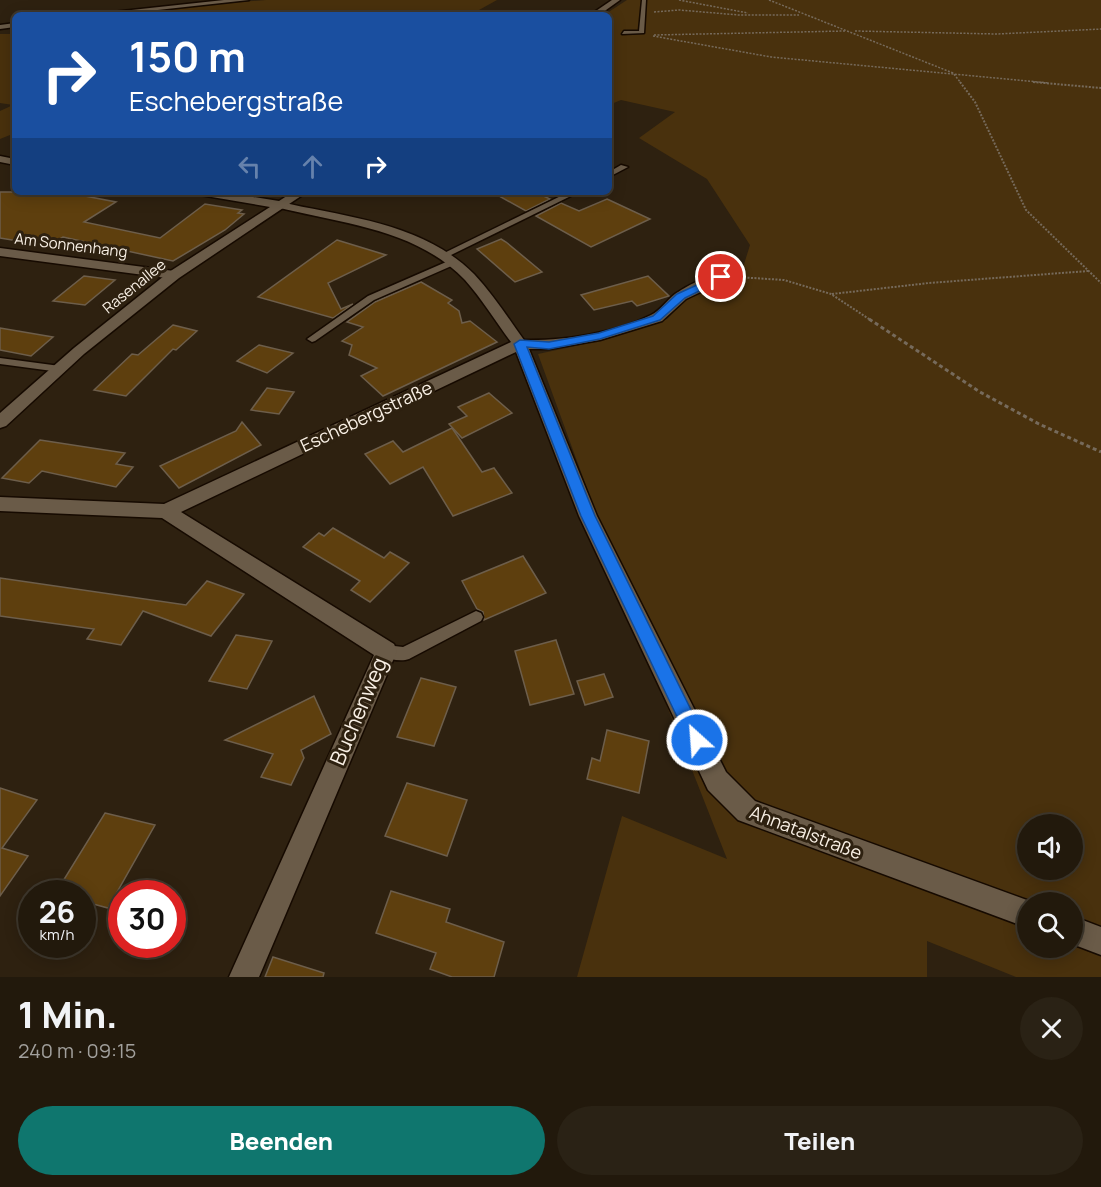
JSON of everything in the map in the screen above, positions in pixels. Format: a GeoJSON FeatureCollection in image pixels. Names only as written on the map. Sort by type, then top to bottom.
{"type":"FeatureCollection","features":[{"type":"Feature","properties":{"kind":"street"},"geometry":{"type":"LineString","coordinates":[[117,12],[246,0]]}},
{"type":"Feature","properties":{"kind":"street"},"geometry":{"type":"LineString","coordinates":[[599,12],[617,0]]}},
{"type":"Feature","properties":{"kind":"street","name":"Ahnatalstraße"},"geometry":{"type":"LineString","coordinates":[[218,195],[280,205],[406,234],[449,258],[470,278],[520,344],[588,516],[717,781],[747,811],[1017,910]]}},
{"type":"Feature","properties":{"kind":"street","name":"Rasenallee"},"geometry":{"type":"LineString","coordinates":[[0,422],[174,275],[296,195]]}},
{"type":"Feature","properties":{"kind":"street","name":"Am Sonnenhang"},"geometry":{"type":"LineString","coordinates":[[0,252],[174,275]]}},
{"type":"Feature","properties":{"kind":"street","name":"Eschebergstraße"},"geometry":{"type":"LineString","coordinates":[[0,504],[166,511],[520,344],[549,345],[580,340],[657,318],[681,296],[721,277]]}},
{"type":"Feature","properties":{"kind":"street","name":"Buchenweg"},"geometry":{"type":"LineString","coordinates":[[166,511],[386,651],[244,977]]}},
{"type":"Feature","properties":{"kind":"street"},"geometry":{"type":"LineString","coordinates":[[1083,934],[1101,941]]}},
{"type":"Feature","properties":{"kind":"lane"},"geometry":{"type":"LineString","coordinates":[[624,33],[640,33],[644,0]]}},
{"type":"Feature","properties":{"kind":"lane"},"geometry":{"type":"LineString","coordinates":[[612,173],[624,167]]}},
{"type":"Feature","properties":{"kind":"lane"},"geometry":{"type":"LineString","coordinates":[[312,339],[371,298],[569,195]]}},
{"type":"Feature","properties":{"kind":"lane"},"geometry":{"type":"LineString","coordinates":[[0,361],[60,369]]}},
{"type":"Feature","properties":{"kind":"lane"},"geometry":{"type":"LineString","coordinates":[[386,651],[404,654],[476,617]]}},
{"type":"Feature","properties":{"kind":"path"},"geometry":{"type":"LineString","coordinates":[[679,0],[764,15]]}},
{"type":"Feature","properties":{"kind":"path"},"geometry":{"type":"LineString","coordinates":[[769,0],[801,15],[849,30],[953,73],[975,102],[1026,210],[1101,283]]}},
{"type":"Feature","properties":{"kind":"path"},"geometry":{"type":"LineString","coordinates":[[642,14],[679,10],[706,14],[801,15]]}},
{"type":"Feature","properties":{"kind":"path"},"geometry":{"type":"LineString","coordinates":[[1101,29],[997,34],[956,32],[895,34],[849,30],[651,35],[676,42],[771,57],[1101,88]]}},
{"type":"Feature","properties":{"kind":"path"},"geometry":{"type":"LineString","coordinates":[[831,294],[951,281],[1088,271]]}},
{"type":"Feature","properties":{"kind":"path"},"geometry":{"type":"LineString","coordinates":[[721,277],[784,280],[831,294],[980,392],[1039,424],[1101,452]]}},
{"type":"Feature","properties":{"kind":"shaded area"},"geometry":{"type":"Polygon","coordinates":[[[266,0],[497,0],[475,12],[119,12],[266,0]]]}},
{"type":"Feature","properties":{"kind":"shaded area"},"geometry":{"type":"Polygon","coordinates":[[[627,0],[1101,0],[1101,977],[1016,977],[927,941],[927,977],[577,977],[622,816],[727,859],[659,686],[538,354],[580,345],[667,319],[685,301],[710,286],[741,274],[750,245],[707,179],[639,138],[675,112],[621,100],[612,104],[612,12],[609,12],[627,0]]]}},
{"type":"Feature","properties":{"kind":"shaded area"},"geometry":{"type":"Polygon","coordinates":[[[0,34],[12,34],[12,105],[0,103],[0,34]]]}},
{"type":"Feature","properties":{"kind":"shaded area"},"geometry":{"type":"Polygon","coordinates":[[[12,105],[12,134],[0,139],[0,111],[12,105]]]}},
{"type":"Feature","properties":{"kind":"building"},"geometry":{"type":"Polygon","coordinates":[[[0,192],[12,192],[12,195],[80,195],[116,202],[84,222],[160,238],[205,204],[242,210],[238,213],[244,214],[225,230],[173,261],[63,237],[48,246],[0,238],[0,192]]]}},
{"type":"Feature","properties":{"kind":"building"},"geometry":{"type":"Polygon","coordinates":[[[497,195],[541,195],[550,199],[526,211],[497,195]]]}},
{"type":"Feature","properties":{"kind":"building"},"geometry":{"type":"Polygon","coordinates":[[[607,199],[650,219],[591,247],[536,216],[561,203],[579,211],[607,199]]]}},
{"type":"Feature","properties":{"kind":"building"},"geometry":{"type":"Polygon","coordinates":[[[501,239],[542,272],[515,282],[477,249],[501,239]]]}},
{"type":"Feature","properties":{"kind":"building"},"geometry":{"type":"Polygon","coordinates":[[[337,240],[386,255],[328,283],[341,309],[353,304],[333,318],[258,297],[337,240]]]}},
{"type":"Feature","properties":{"kind":"building"},"geometry":{"type":"Polygon","coordinates":[[[84,276],[115,280],[85,305],[53,301],[84,276]]]}},
{"type":"Feature","properties":{"kind":"building"},"geometry":{"type":"Polygon","coordinates":[[[648,276],[669,296],[637,306],[632,301],[594,310],[581,295],[648,276]]]}},
{"type":"Feature","properties":{"kind":"building"},"geometry":{"type":"Polygon","coordinates":[[[421,282],[452,300],[448,303],[459,311],[462,323],[470,321],[497,342],[383,396],[361,376],[377,368],[349,355],[352,345],[342,341],[363,327],[347,322],[375,302],[421,282]]]}},
{"type":"Feature","properties":{"kind":"building"},"geometry":{"type":"Polygon","coordinates":[[[173,325],[197,331],[176,350],[173,349],[126,396],[94,390],[132,354],[138,355],[173,325]]]}},
{"type":"Feature","properties":{"kind":"building"},"geometry":{"type":"Polygon","coordinates":[[[0,328],[53,337],[31,356],[0,350],[0,328]]]}},
{"type":"Feature","properties":{"kind":"building"},"geometry":{"type":"Polygon","coordinates":[[[259,345],[293,353],[267,373],[237,361],[259,345]]]}},
{"type":"Feature","properties":{"kind":"building"},"geometry":{"type":"Polygon","coordinates":[[[267,388],[294,392],[279,414],[251,410],[267,388]]]}},
{"type":"Feature","properties":{"kind":"building"},"geometry":{"type":"Polygon","coordinates":[[[489,393],[512,413],[462,438],[449,424],[467,416],[458,407],[489,393]]]}},
{"type":"Feature","properties":{"kind":"building"},"geometry":{"type":"Polygon","coordinates":[[[242,422],[261,445],[179,488],[160,466],[236,431],[242,422]]]}},
{"type":"Feature","properties":{"kind":"building"},"geometry":{"type":"Polygon","coordinates":[[[452,428],[482,472],[494,468],[512,493],[453,516],[423,467],[390,484],[365,454],[393,441],[403,452],[452,428]]]}},
{"type":"Feature","properties":{"kind":"building"},"geometry":{"type":"Polygon","coordinates":[[[40,440],[125,453],[116,464],[133,467],[116,487],[42,471],[29,483],[2,478],[40,440]]]}},
{"type":"Feature","properties":{"kind":"building"},"geometry":{"type":"Polygon","coordinates":[[[333,528],[384,558],[390,552],[409,563],[370,602],[351,590],[360,581],[303,547],[319,533],[324,536],[333,528]]]}},
{"type":"Feature","properties":{"kind":"building"},"geometry":{"type":"Polygon","coordinates":[[[523,556],[546,593],[484,620],[483,612],[477,609],[462,581],[523,556]]]}},
{"type":"Feature","properties":{"kind":"building"},"geometry":{"type":"Polygon","coordinates":[[[0,578],[186,605],[207,581],[244,594],[211,636],[143,611],[121,645],[87,639],[94,629],[0,616],[0,578]]]}},
{"type":"Feature","properties":{"kind":"building"},"geometry":{"type":"Polygon","coordinates":[[[236,635],[272,641],[247,689],[209,681],[236,635]]]}},
{"type":"Feature","properties":{"kind":"building"},"geometry":{"type":"Polygon","coordinates":[[[556,640],[574,694],[530,705],[515,651],[556,640]]]}},
{"type":"Feature","properties":{"kind":"building"},"geometry":{"type":"Polygon","coordinates":[[[604,674],[613,697],[585,705],[577,681],[604,674]]]}},
{"type":"Feature","properties":{"kind":"building"},"geometry":{"type":"Polygon","coordinates":[[[421,678],[456,687],[434,746],[397,737],[421,678]]]}},
{"type":"Feature","properties":{"kind":"building"},"geometry":{"type":"Polygon","coordinates":[[[314,696],[331,734],[301,750],[304,758],[291,785],[261,777],[273,754],[225,740],[314,696]]]}},
{"type":"Feature","properties":{"kind":"building"},"geometry":{"type":"Polygon","coordinates":[[[607,730],[649,741],[639,793],[587,779],[592,758],[600,761],[607,730]]]}},
{"type":"Feature","properties":{"kind":"building"},"geometry":{"type":"Polygon","coordinates":[[[407,783],[467,800],[447,856],[385,836],[407,783]]]}},
{"type":"Feature","properties":{"kind":"building"},"geometry":{"type":"Polygon","coordinates":[[[0,788],[37,800],[2,848],[28,856],[0,896],[0,788]]]}},
{"type":"Feature","properties":{"kind":"building"},"geometry":{"type":"Polygon","coordinates":[[[105,813],[155,825],[124,880],[108,880],[108,908],[96,905],[96,880],[64,880],[105,813]]]}},
{"type":"Feature","properties":{"kind":"building"},"geometry":{"type":"Polygon","coordinates":[[[391,891],[450,909],[446,922],[504,942],[494,977],[452,977],[430,969],[436,953],[376,933],[391,891]]]}},
{"type":"Feature","properties":{"kind":"building"},"geometry":{"type":"Polygon","coordinates":[[[273,957],[324,973],[323,977],[265,977],[273,957]]]}},
{"type":"Feature","properties":{"kind":"route"},"geometry":{"type":"LineString","coordinates":[[697,740],[588,516],[520,344],[549,345],[600,336],[657,318],[681,296],[721,277]]}}]}
